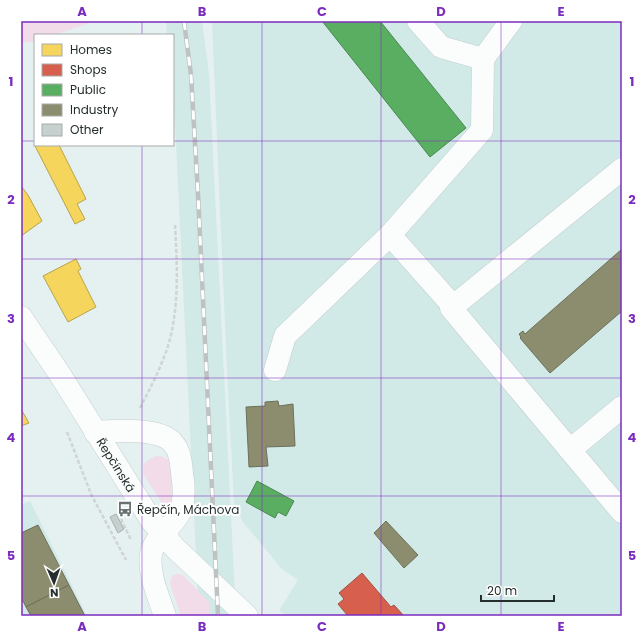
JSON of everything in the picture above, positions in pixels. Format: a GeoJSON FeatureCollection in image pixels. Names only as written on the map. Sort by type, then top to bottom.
{"type":"FeatureCollection","features":[{"type":"Feature","properties":{"kind":"street"},"geometry":{"type":"LineString","coordinates":[[418,21],[441,48],[483,60]]}},
{"type":"Feature","properties":{"kind":"street"},"geometry":{"type":"LineString","coordinates":[[275,370],[285,336],[390,235],[482,130],[483,60],[511,21]]}},
{"type":"Feature","properties":{"kind":"street"},"geometry":{"type":"LineString","coordinates":[[453,306],[622,169]]}},
{"type":"Feature","properties":{"kind":"street"},"geometry":{"type":"LineString","coordinates":[[390,235],[453,306],[451,308],[622,512]]}},
{"type":"Feature","properties":{"kind":"street","name":"Řepčínská"},"geometry":{"type":"LineString","coordinates":[[21,317],[55,367],[151,520],[175,548],[247,616]]}},
{"type":"Feature","properties":{"kind":"street"},"geometry":{"type":"LineString","coordinates":[[570,450],[622,407]]}},
{"type":"Feature","properties":{"kind":"street"},"geometry":{"type":"LineString","coordinates":[[95,432],[127,431],[146,432],[161,435],[171,441],[177,449],[181,462],[184,487],[181,510],[176,520],[155,544],[151,564],[164,616]]}},
{"type":"Feature","properties":{"kind":"path"},"geometry":{"type":"LineString","coordinates":[[127,431],[161,365],[171,335],[177,277],[175,225]]}},
{"type":"Feature","properties":{"kind":"path"},"geometry":{"type":"LineString","coordinates":[[65,428],[91,494],[123,555]]}},
{"type":"Feature","properties":{"kind":"shaded area"},"geometry":{"type":"Polygon","coordinates":[[[21,21],[95,21],[58,34],[34,34],[34,42],[21,42],[21,21]]]}},
{"type":"Feature","properties":{"kind":"shaded area"},"geometry":{"type":"Polygon","coordinates":[[[166,21],[202,21],[209,74],[236,616],[199,616],[174,102],[174,34],[167,34],[166,21]]]}},
{"type":"Feature","properties":{"kind":"shaded area"},"geometry":{"type":"Polygon","coordinates":[[[212,21],[622,21],[622,616],[287,616],[279,611],[298,580],[282,569],[243,522],[234,503],[212,21]]]}},
{"type":"Feature","properties":{"kind":"shaded area"},"geometry":{"type":"Polygon","coordinates":[[[156,456],[164,457],[170,461],[173,467],[175,482],[172,504],[168,505],[161,502],[144,475],[143,467],[145,462],[156,456]]]}},
{"type":"Feature","properties":{"kind":"shaded area"},"geometry":{"type":"Polygon","coordinates":[[[30,501],[87,616],[21,616],[21,505],[30,501]]]}},
{"type":"Feature","properties":{"kind":"shaded area"},"geometry":{"type":"Polygon","coordinates":[[[173,575],[183,575],[209,602],[209,616],[181,616],[170,584],[173,575]]]}},
{"type":"Feature","properties":{"kind":"building: Homes"},"geometry":{"type":"Polygon","coordinates":[[[35,146],[60,146],[86,199],[77,204],[85,219],[75,224],[35,146]]]}},
{"type":"Feature","properties":{"kind":"building: Homes"},"geometry":{"type":"Polygon","coordinates":[[[21,186],[28,195],[42,221],[21,236],[21,186]]]}},
{"type":"Feature","properties":{"kind":"building: Homes"},"geometry":{"type":"Polygon","coordinates":[[[76,259],[81,269],[78,271],[96,307],[68,322],[43,276],[76,259]]]}},
{"type":"Feature","properties":{"kind":"building: Homes"},"geometry":{"type":"Polygon","coordinates":[[[21,409],[29,423],[21,426],[21,409]]]}},
{"type":"Feature","properties":{"kind":"building: Shops"},"geometry":{"type":"Polygon","coordinates":[[[362,573],[391,607],[394,605],[404,616],[348,616],[338,604],[344,599],[339,593],[362,573]]]}},
{"type":"Feature","properties":{"kind":"building: Public"},"geometry":{"type":"Polygon","coordinates":[[[322,21],[380,21],[466,128],[430,157],[322,21]]]}},
{"type":"Feature","properties":{"kind":"building: Public"},"geometry":{"type":"Polygon","coordinates":[[[257,481],[294,501],[286,516],[278,512],[275,518],[246,502],[257,481]]]}},
{"type":"Feature","properties":{"kind":"building: Industry"},"geometry":{"type":"Polygon","coordinates":[[[622,249],[622,311],[550,373],[520,338],[521,337],[519,334],[523,331],[525,334],[622,249]]]}},
{"type":"Feature","properties":{"kind":"building: Industry"},"geometry":{"type":"Polygon","coordinates":[[[278,401],[279,406],[293,404],[295,446],[266,447],[268,466],[249,467],[246,407],[265,406],[265,402],[278,401]]]}},
{"type":"Feature","properties":{"kind":"building: Industry"},"geometry":{"type":"Polygon","coordinates":[[[386,521],[418,555],[404,568],[374,533],[386,521]]]}},
{"type":"Feature","properties":{"kind":"building: Industry"},"geometry":{"type":"Polygon","coordinates":[[[38,525],[69,585],[26,607],[21,597],[21,533],[38,525]]]}},
{"type":"Feature","properties":{"kind":"building: Industry"},"geometry":{"type":"Polygon","coordinates":[[[69,585],[85,616],[31,616],[26,607],[69,585]]]}},
{"type":"Feature","properties":{"kind":"building: Other"},"geometry":{"type":"Polygon","coordinates":[[[116,514],[124,529],[118,533],[110,517],[116,514]]]}},
{"type":"Feature","properties":{"kind":"railway"},"geometry":{"type":"LineString","coordinates":[[184,21],[191,75],[198,194],[218,616]]}},
{"type":"Feature","properties":{"kind":"place","name":"Řepčín, Máchova"},"geometry":{"type":"Point","coordinates":[125,509]}}]}
